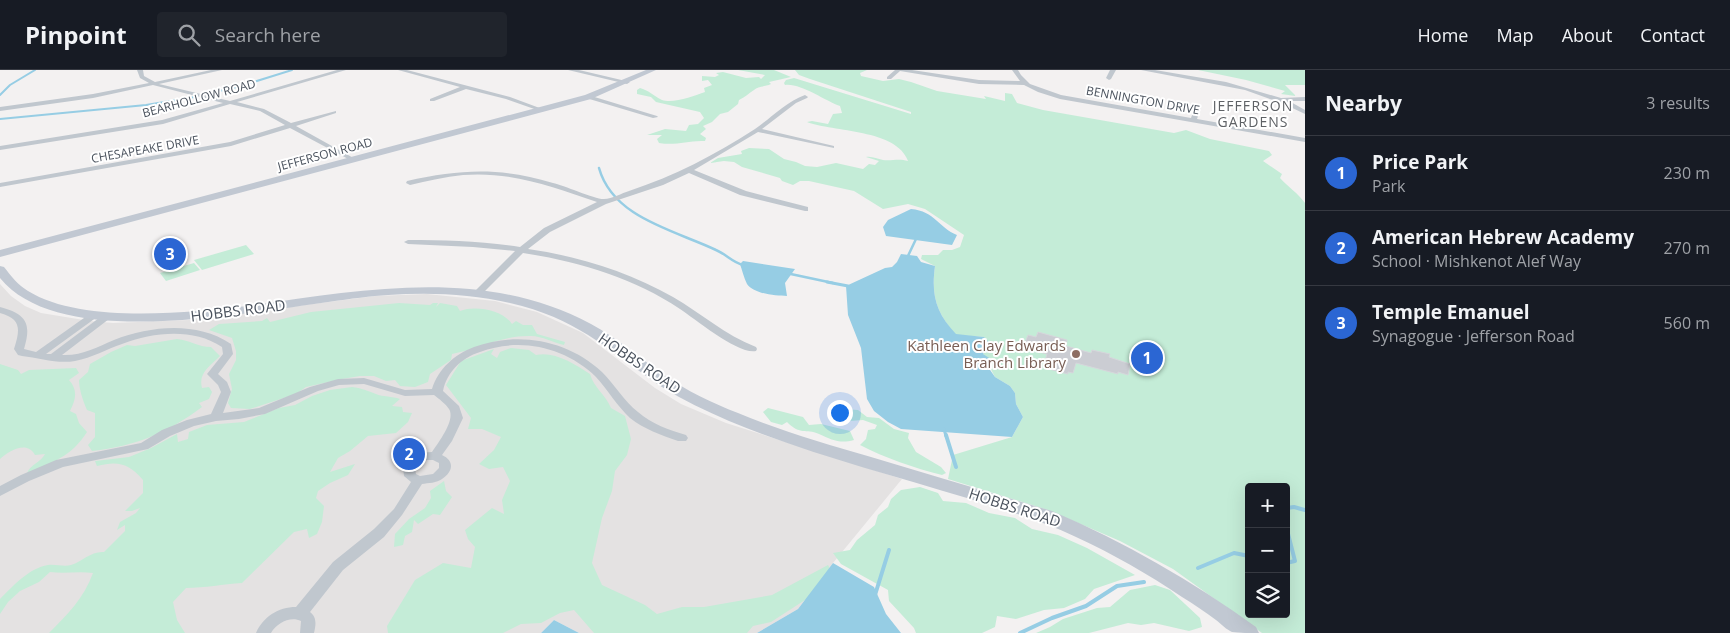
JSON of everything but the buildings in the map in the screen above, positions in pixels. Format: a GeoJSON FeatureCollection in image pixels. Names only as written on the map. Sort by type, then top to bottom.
{"type":"FeatureCollection","features":[{"type":"Feature","properties":{"kind":"street"},"geometry":{"type":"LineString","coordinates":[[140,70],[142,77],[152,84],[262,110],[354,160]]}},
{"type":"Feature","properties":{"kind":"street"},"geometry":{"type":"LineString","coordinates":[[0,109],[93,96],[219,70]]}},
{"type":"Feature","properties":{"kind":"street","name":"BEARHOLLOW ROAD"},"geometry":{"type":"LineString","coordinates":[[0,148],[163,122],[343,70]]}},
{"type":"Feature","properties":{"kind":"street"},"geometry":{"type":"LineString","coordinates":[[401,70],[516,100],[542,110]]}},
{"type":"Feature","properties":{"kind":"street"},"geometry":{"type":"LineString","coordinates":[[572,70],[627,82]]}},
{"type":"Feature","properties":{"kind":"street","name":"JEFFERSON ROAD"},"geometry":{"type":"LineString","coordinates":[[0,254],[588,98],[652,70]]}},
{"type":"Feature","properties":{"kind":"street"},"geometry":{"type":"LineString","coordinates":[[889,78],[900,70],[979,82],[1025,83]]}},
{"type":"Feature","properties":{"kind":"street","name":"BENNINGTON DRIVE"},"geometry":{"type":"LineString","coordinates":[[1015,70],[1025,83],[1042,92],[1060,97],[1305,140]]}},
{"type":"Feature","properties":{"kind":"street"},"geometry":{"type":"LineString","coordinates":[[1109,78],[1114,70]]}},
{"type":"Feature","properties":{"kind":"street"},"geometry":{"type":"LineString","coordinates":[[1144,70],[1234,86],[1278,100],[1305,112]]}},
{"type":"Feature","properties":{"kind":"street"},"geometry":{"type":"LineString","coordinates":[[432,100],[465,87]]}},
{"type":"Feature","properties":{"kind":"street"},"geometry":{"type":"LineString","coordinates":[[477,294],[520,251],[558,223],[603,202],[689,170],[757,130],[794,102],[806,97]]}},
{"type":"Feature","properties":{"kind":"street"},"geometry":{"type":"LineString","coordinates":[[588,98],[655,117]]}},
{"type":"Feature","properties":{"kind":"street"},"geometry":{"type":"LineString","coordinates":[[1278,100],[1305,98]]}},
{"type":"Feature","properties":{"kind":"street"},"geometry":{"type":"LineString","coordinates":[[1194,120],[1198,108]]}},
{"type":"Feature","properties":{"kind":"street","name":"CHESAPEAKE DRIVE"},"geometry":{"type":"LineString","coordinates":[[0,185],[74,176],[231,144],[334,112]]}},
{"type":"Feature","properties":{"kind":"street"},"geometry":{"type":"LineString","coordinates":[[757,130],[832,147]]}},
{"type":"Feature","properties":{"kind":"street"},"geometry":{"type":"LineString","coordinates":[[689,170],[743,193],[804,210]]}},
{"type":"Feature","properties":{"kind":"street"},"geometry":{"type":"LineString","coordinates":[[410,183],[458,173],[504,173],[536,180],[603,202]]}},
{"type":"Feature","properties":{"kind":"street"},"geometry":{"type":"LineString","coordinates":[[408,242],[456,243],[520,251],[577,262],[642,285],[681,304],[735,342],[752,349]]}},
{"type":"Feature","properties":{"kind":"street","name":"HOBBS ROAD"},"geometry":{"type":"LineString","coordinates":[[0,270],[13,286],[36,301],[60,309],[100,316],[149,319],[191,316],[382,291],[429,290],[477,294],[540,308],[588,328],[674,388],[711,408],[748,424],[1046,516],[1080,529],[1156,569],[1249,633]]}},
{"type":"Feature","properties":{"kind":"street"},"geometry":{"type":"LineString","coordinates":[[0,310],[16,316],[23,324],[24,335],[19,351],[38,355],[67,358],[80,357],[127,339],[160,333],[182,331],[211,337],[223,343],[228,351],[226,358],[212,374],[223,384],[226,392],[216,417]]}},
{"type":"Feature","properties":{"kind":"street"},"geometry":{"type":"LineString","coordinates":[[38,355],[100,316]]}},
{"type":"Feature","properties":{"kind":"street"},"geometry":{"type":"LineString","coordinates":[[54,357],[100,316]]}},
{"type":"Feature","properties":{"kind":"street"},"geometry":{"type":"LineString","coordinates":[[437,392],[438,385],[445,372],[468,353],[483,346],[504,341],[528,342],[559,350],[581,359],[599,374],[635,416],[657,428],[682,438]]}},
{"type":"Feature","properties":{"kind":"street"},"geometry":{"type":"LineString","coordinates":[[0,492],[25,478],[60,464],[144,446],[166,433],[191,423],[216,417],[239,416],[261,411],[314,389],[346,381],[369,382],[405,393],[437,392],[455,408],[457,418],[446,440],[435,456]]}},
{"type":"Feature","properties":{"kind":"street"},"geometry":{"type":"LineString","coordinates":[[300,613],[338,566],[379,533],[398,512],[418,481],[437,478],[445,470],[445,461],[435,456],[419,458],[411,464],[409,472],[418,481]]}},
{"type":"Feature","properties":{"kind":"street"},"geometry":{"type":"LineString","coordinates":[[263,633],[270,622],[276,617],[284,614],[300,613],[308,619],[310,624],[307,633]]}},
{"type":"Feature","properties":{"kind":"shaded area"},"geometry":{"type":"Polygon","coordinates":[[[0,284],[11,296],[25,306],[41,313],[113,323],[189,320],[375,296],[427,294],[495,301],[537,312],[583,333],[655,388],[681,404],[726,423],[902,479],[798,609],[757,633],[579,633],[554,620],[541,633],[0,633],[0,284]]]}},
{"type":"Feature","properties":{"kind":"green space"},"geometry":{"type":"Polygon","coordinates":[[[738,70],[774,70],[791,77],[769,82],[771,84],[756,89],[739,100],[738,104],[728,112],[720,114],[712,122],[703,126],[706,129],[700,134],[706,138],[705,141],[665,144],[659,143],[657,139],[662,135],[647,135],[665,129],[686,131],[689,125],[698,124],[704,118],[700,112],[656,102],[651,97],[637,94],[637,90],[640,88],[662,100],[672,101],[705,92],[704,88],[712,85],[708,80],[702,81],[702,76],[715,77],[719,75],[716,73],[723,72],[746,78],[759,77],[761,79],[765,75],[738,70]]]}},
{"type":"Feature","properties":{"kind":"green space"},"geometry":{"type":"Polygon","coordinates":[[[795,70],[867,70],[860,73],[861,76],[883,81],[899,79],[937,91],[986,99],[984,96],[1005,101],[1005,93],[1012,94],[1017,103],[1043,110],[1174,133],[1186,130],[1210,139],[1269,151],[1272,155],[1263,161],[1282,174],[1280,178],[1305,203],[1305,633],[1262,633],[1173,569],[1120,541],[1048,510],[948,479],[953,455],[1012,437],[1023,417],[1016,404],[1015,393],[1010,386],[995,377],[983,354],[988,342],[984,337],[956,335],[949,327],[936,303],[934,286],[935,266],[921,259],[922,255],[938,255],[943,250],[952,250],[960,247],[964,235],[925,209],[908,204],[883,209],[854,191],[809,181],[800,181],[793,185],[782,181],[780,178],[742,167],[734,162],[710,163],[718,158],[742,154],[741,151],[749,148],[769,149],[784,159],[805,166],[817,167],[836,163],[863,169],[869,164],[875,165],[879,161],[866,157],[908,161],[902,151],[878,137],[807,122],[828,124],[833,114],[842,113],[840,106],[805,89],[785,85],[786,80],[794,78],[911,114],[911,112],[799,75],[795,70]]]}},
{"type":"Feature","properties":{"kind":"green space"},"geometry":{"type":"Polygon","coordinates":[[[1198,70],[1305,70],[1305,85],[1285,85],[1296,96],[1281,94],[1285,91],[1246,80],[1198,70]]]}},
{"type":"Feature","properties":{"kind":"green space"},"geometry":{"type":"Polygon","coordinates":[[[246,245],[254,254],[202,270],[194,260],[246,245]]]}},
{"type":"Feature","properties":{"kind":"green space"},"geometry":{"type":"Polygon","coordinates":[[[194,263],[200,270],[166,281],[160,273],[194,263]]]}},
{"type":"Feature","properties":{"kind":"green space"},"geometry":{"type":"Polygon","coordinates":[[[399,303],[430,305],[438,303],[436,307],[440,303],[457,306],[460,311],[466,309],[488,310],[502,315],[512,324],[516,321],[523,325],[532,325],[537,334],[565,342],[564,345],[539,337],[521,336],[452,354],[451,360],[430,374],[428,382],[415,387],[400,386],[395,380],[386,381],[374,376],[360,376],[306,387],[296,394],[250,409],[231,408],[228,403],[232,389],[229,374],[236,360],[236,351],[232,338],[209,330],[219,324],[262,321],[267,318],[270,322],[311,312],[399,303]]]}},
{"type":"Feature","properties":{"kind":"green space"},"geometry":{"type":"Polygon","coordinates":[[[177,339],[211,347],[220,356],[203,374],[202,388],[209,387],[212,392],[209,399],[199,403],[202,407],[189,416],[150,437],[123,446],[92,451],[88,445],[95,437],[95,413],[87,410],[79,380],[88,372],[90,364],[127,345],[135,346],[177,339]]]}},
{"type":"Feature","properties":{"kind":"green space"},"geometry":{"type":"Polygon","coordinates":[[[511,348],[529,350],[536,355],[550,355],[578,366],[590,374],[611,408],[625,416],[631,439],[627,455],[615,471],[612,491],[602,518],[592,563],[602,585],[645,605],[657,614],[682,607],[704,607],[772,595],[828,565],[836,580],[771,622],[753,626],[747,633],[594,633],[574,610],[560,613],[541,623],[521,624],[503,633],[388,633],[387,626],[415,580],[443,563],[471,568],[475,547],[468,539],[465,530],[492,508],[504,514],[502,500],[510,481],[503,467],[489,469],[479,464],[494,450],[501,437],[482,429],[468,429],[471,418],[446,385],[461,361],[494,349],[491,354],[497,358],[500,352],[511,348]]]}},
{"type":"Feature","properties":{"kind":"green space"},"geometry":{"type":"Polygon","coordinates":[[[0,364],[18,370],[21,374],[29,370],[76,368],[79,373],[69,380],[75,391],[74,402],[70,411],[76,414],[79,423],[87,432],[75,447],[61,458],[27,473],[45,454],[35,455],[27,448],[18,448],[0,459],[0,364]]]}},
{"type":"Feature","properties":{"kind":"green space"},"geometry":{"type":"Polygon","coordinates":[[[352,387],[400,399],[392,406],[402,407],[403,412],[412,413],[408,422],[396,433],[368,436],[338,458],[330,472],[355,464],[348,475],[318,491],[316,498],[324,506],[322,522],[317,534],[309,538],[307,529],[294,532],[242,583],[186,588],[173,602],[177,620],[185,633],[49,633],[80,598],[93,573],[50,572],[39,582],[20,591],[8,602],[0,614],[0,599],[22,578],[41,567],[48,565],[71,565],[91,555],[104,552],[125,531],[125,525],[117,530],[120,522],[136,513],[140,508],[125,511],[143,493],[143,480],[138,474],[127,467],[117,464],[97,466],[95,461],[129,457],[177,434],[178,442],[188,439],[189,432],[207,425],[244,422],[279,408],[295,405],[312,396],[330,390],[352,387]]]}},
{"type":"Feature","properties":{"kind":"green space"},"geometry":{"type":"Polygon","coordinates":[[[768,408],[803,417],[809,425],[821,424],[850,431],[854,440],[836,441],[814,432],[796,429],[787,422],[782,425],[771,422],[763,412],[768,408]]]}},
{"type":"Feature","properties":{"kind":"green space"},"geometry":{"type":"Polygon","coordinates":[[[831,408],[858,410],[867,417],[879,418],[894,429],[909,433],[908,438],[916,452],[941,467],[946,473],[942,475],[910,466],[860,445],[866,439],[868,430],[875,429],[877,425],[863,420],[850,421],[832,416],[831,408]]]}},
{"type":"Feature","properties":{"kind":"green space"},"geometry":{"type":"Polygon","coordinates":[[[444,481],[446,491],[452,497],[440,515],[433,514],[418,524],[414,520],[412,532],[405,536],[403,545],[394,547],[395,534],[409,519],[425,508],[431,498],[430,491],[444,481]]]}},
{"type":"Feature","properties":{"kind":"green space"},"geometry":{"type":"Polygon","coordinates":[[[920,487],[938,493],[943,501],[966,503],[989,513],[1015,518],[1032,529],[1058,535],[1087,548],[1135,575],[1094,589],[1085,599],[1064,608],[1044,610],[1016,619],[997,616],[995,627],[982,633],[916,633],[914,628],[889,601],[888,590],[841,564],[833,553],[850,550],[857,540],[875,525],[878,515],[888,507],[891,499],[901,490],[920,487]]]}},
{"type":"Feature","properties":{"kind":"green space"},"geometry":{"type":"Polygon","coordinates":[[[1155,585],[1170,590],[1200,618],[1202,627],[1189,631],[1154,623],[1141,625],[1128,623],[1089,633],[1036,633],[1063,619],[1097,608],[1110,607],[1130,590],[1155,585]]]}},
{"type":"Feature","properties":{"kind":"water"},"geometry":{"type":"Polygon","coordinates":[[[911,209],[926,213],[957,235],[952,245],[886,236],[883,227],[888,220],[911,209]]]}},
{"type":"Feature","properties":{"kind":"water"},"geometry":{"type":"Polygon","coordinates":[[[901,254],[917,256],[921,262],[935,266],[934,286],[936,303],[944,319],[956,334],[984,337],[989,342],[983,354],[994,361],[988,367],[995,377],[1010,386],[1015,393],[1016,404],[1023,417],[1012,437],[901,429],[874,411],[867,399],[861,348],[848,315],[846,286],[885,268],[892,267],[901,254]]]}},
{"type":"Feature","properties":{"kind":"water"},"geometry":{"type":"Polygon","coordinates":[[[743,261],[795,269],[785,283],[787,296],[766,294],[750,287],[746,282],[740,264],[743,261]]]}},
{"type":"Feature","properties":{"kind":"water"},"geometry":{"type":"Polygon","coordinates":[[[833,563],[874,587],[886,614],[901,633],[757,633],[798,609],[833,563]]]}},
{"type":"Feature","properties":{"kind":"water"},"geometry":{"type":"Polygon","coordinates":[[[554,620],[579,633],[541,633],[554,620]]]}},
{"type":"Feature","properties":{"kind":"waterway"},"geometry":{"type":"LineString","coordinates":[[0,95],[10,85],[35,70]]}},
{"type":"Feature","properties":{"kind":"waterway"},"geometry":{"type":"LineString","coordinates":[[206,94],[241,86],[292,70]]}},
{"type":"Feature","properties":{"kind":"waterway"},"geometry":{"type":"LineString","coordinates":[[0,119],[146,105],[195,97]]}},
{"type":"Feature","properties":{"kind":"waterway"},"geometry":{"type":"LineString","coordinates":[[599,168],[606,185],[617,199],[631,211],[664,228],[720,252],[743,265]]}},
{"type":"Feature","properties":{"kind":"waterway"},"geometry":{"type":"LineString","coordinates":[[907,258],[916,239]]}},
{"type":"Feature","properties":{"kind":"waterway"},"geometry":{"type":"LineString","coordinates":[[786,273],[833,283]]}},
{"type":"Feature","properties":{"kind":"waterway"},"geometry":{"type":"LineString","coordinates":[[827,282],[848,286]]}},
{"type":"Feature","properties":{"kind":"waterway"},"geometry":{"type":"LineString","coordinates":[[944,429],[946,436]]}},
{"type":"Feature","properties":{"kind":"waterway"},"geometry":{"type":"LineString","coordinates":[[946,435],[956,467]]}},
{"type":"Feature","properties":{"kind":"waterway"},"geometry":{"type":"LineString","coordinates":[[1290,508],[1305,510]]}},
{"type":"Feature","properties":{"kind":"waterway"},"geometry":{"type":"LineString","coordinates":[[1290,542],[1295,561],[1290,562]]}},
{"type":"Feature","properties":{"kind":"waterway"},"geometry":{"type":"LineString","coordinates":[[875,595],[889,550]]}},
{"type":"Feature","properties":{"kind":"waterway"},"geometry":{"type":"LineString","coordinates":[[1198,568],[1234,553],[1245,555]]}},
{"type":"Feature","properties":{"kind":"waterway"},"geometry":{"type":"LineString","coordinates":[[1020,633],[1052,618],[1086,606],[1117,586],[1144,582]]}},
{"type":"Feature","properties":{"kind":"place","name":"Temple Emanuel"},"geometry":{"type":"Point","coordinates":[170,254]}},
{"type":"Feature","properties":{"kind":"place","name":"Kathleen Clay Edwards Branch Library"},"geometry":{"type":"Point","coordinates":[1076,354]}},
{"type":"Feature","properties":{"kind":"place","name":"Price Park"},"geometry":{"type":"Point","coordinates":[1147,358]}},
{"type":"Feature","properties":{"kind":"place","name":"American Hebrew Academy"},"geometry":{"type":"Point","coordinates":[409,454]}},
{"type":"Feature","properties":{"kind":"district","name":"JEFFERSON GARDENS"},"geometry":{"type":"Point","coordinates":[1253,113]}}]}
